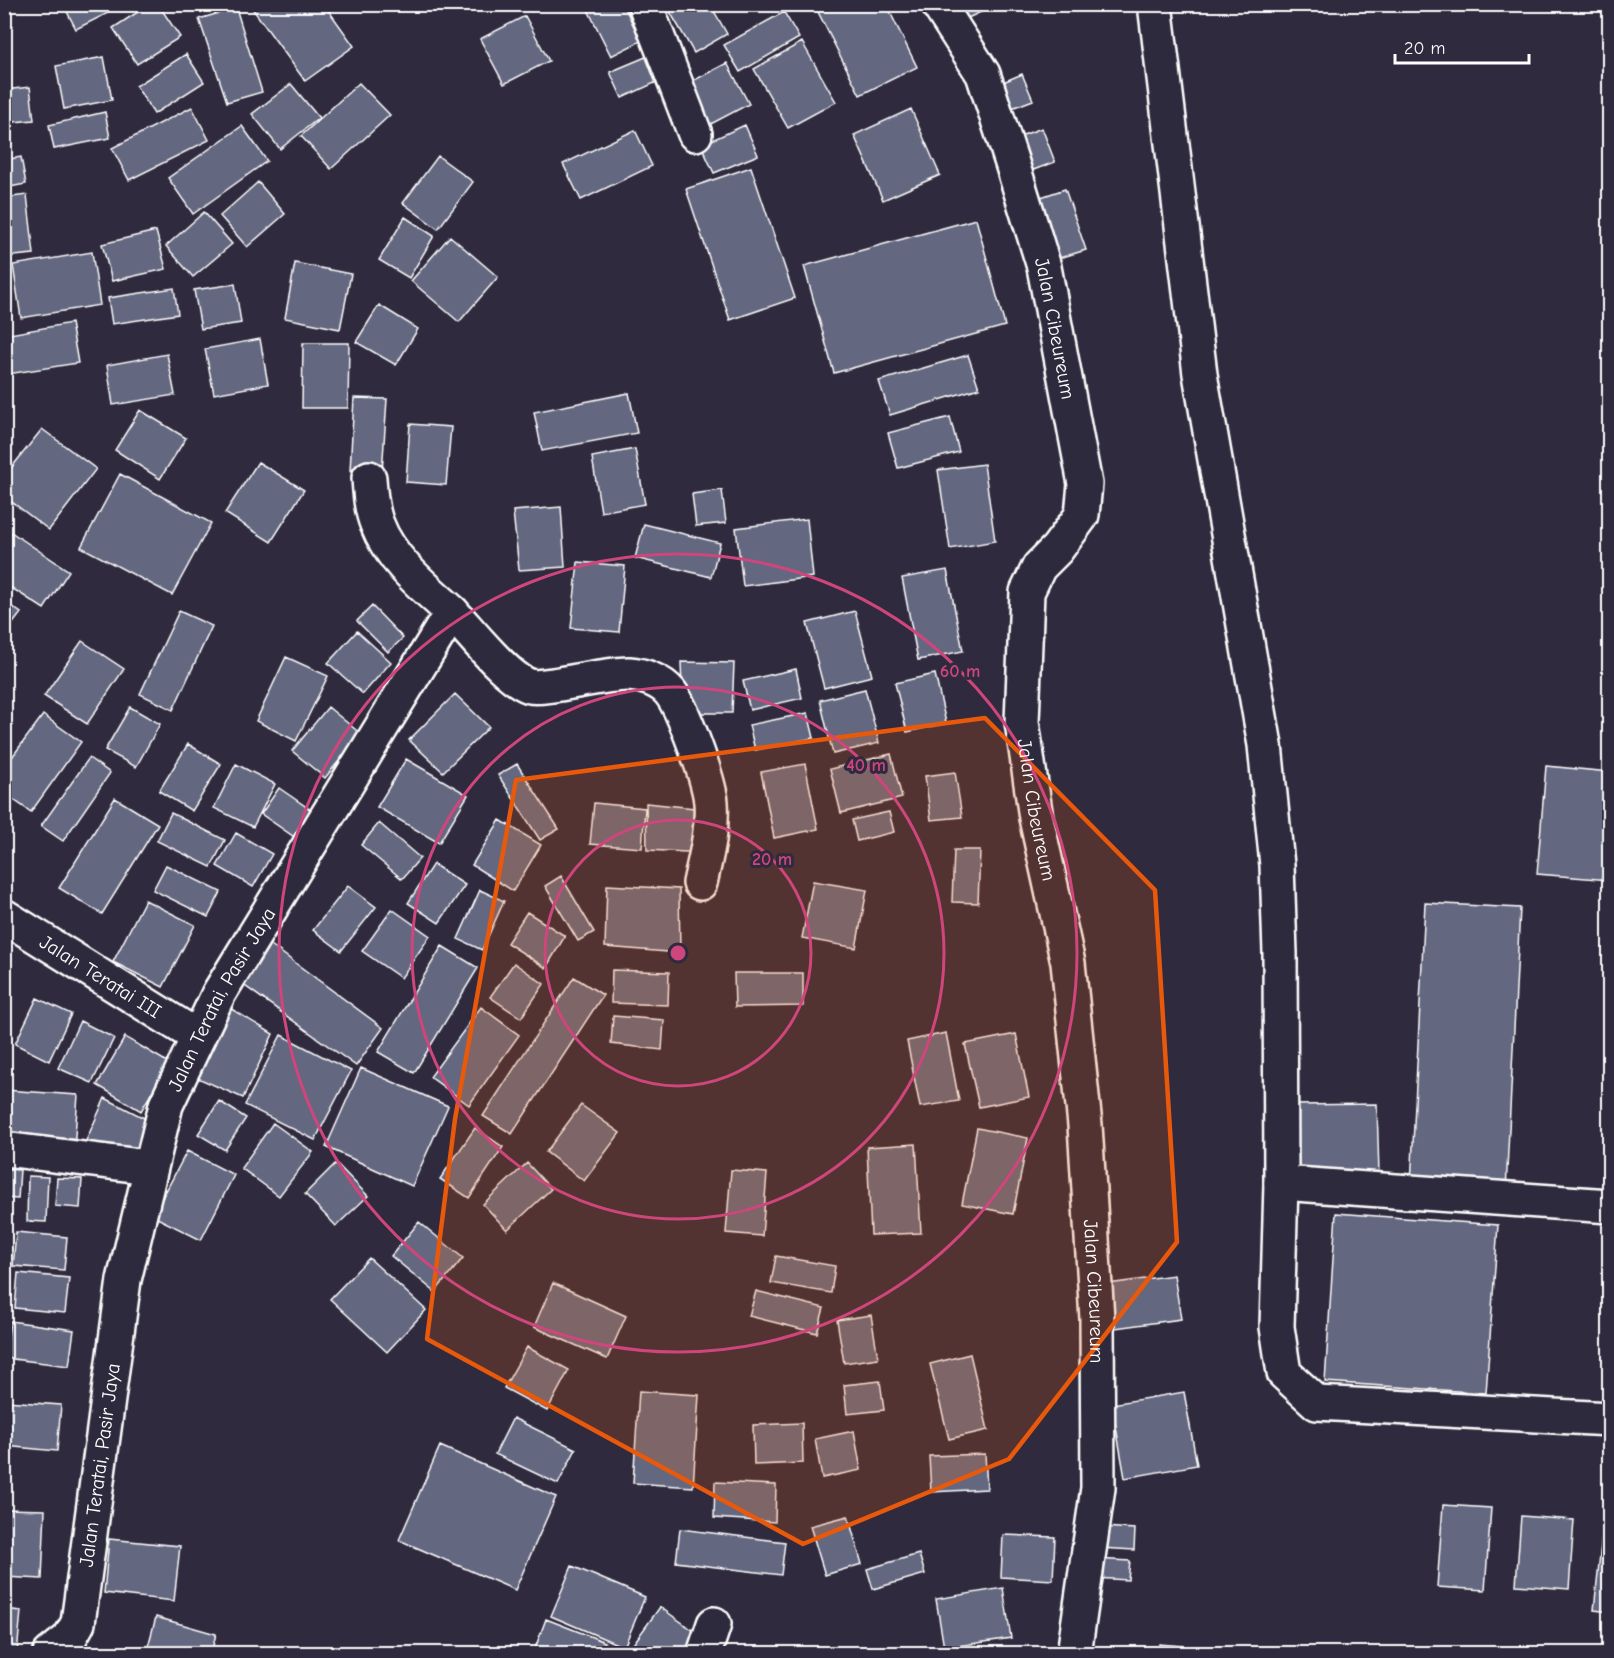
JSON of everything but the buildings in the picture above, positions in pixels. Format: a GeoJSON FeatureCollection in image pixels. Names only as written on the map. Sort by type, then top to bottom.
{"type":"FeatureCollection","features":[{"type":"Feature","properties":{"kind":"street"},"geometry":{"type":"LineString","coordinates":[[645,4],[695,134]]}},
{"type":"Feature","properties":{"kind":"street","name":"Jalan Cibeureum"},"geometry":{"type":"LineString","coordinates":[[938,4],[983,74],[1044,267],[1085,483],[1082,515],[1058,549],[1039,567],[1027,592],[1022,722],[1036,818],[1068,963],[1085,1125],[1096,1308],[1098,1488],[1074,1653]]}},
{"type":"Feature","properties":{"kind":"street"},"geometry":{"type":"LineString","coordinates":[[1155,4],[1200,374],[1265,745],[1277,865],[1280,953],[1281,1183],[1277,1327],[1284,1373],[1317,1403],[1610,1419]]}},
{"type":"Feature","properties":{"kind":"street"},"geometry":{"type":"LineString","coordinates":[[369,478],[372,510],[377,526],[386,540],[409,571],[452,612],[514,680],[533,687],[607,674],[632,674],[657,681],[670,691],[695,746],[711,801],[710,836],[700,883]]}},
{"type":"Feature","properties":{"kind":"street","name":"Jalan Teratai, Pasir Jaya"},"geometry":{"type":"LineString","coordinates":[[50,1653],[69,1639],[78,1623],[84,1592],[124,1281],[149,1167],[166,1105],[219,993],[452,612]]}},
{"type":"Feature","properties":{"kind":"street","name":"Jalan Teratai III"},"geometry":{"type":"LineString","coordinates":[[4,916],[198,1037]]}},
{"type":"Feature","properties":{"kind":"street"},"geometry":{"type":"LineString","coordinates":[[4,1149],[149,1167]]}},
{"type":"Feature","properties":{"kind":"street"},"geometry":{"type":"LineString","coordinates":[[1281,1183],[1610,1206]]}},
{"type":"Feature","properties":{"kind":"highlighted area"},"geometry":{"type":"Polygon","coordinates":[[[985,718],[1155,890],[1177,1242],[1009,1459],[803,1544],[427,1339],[455,1119],[516,780],[985,718]]]}}]}
